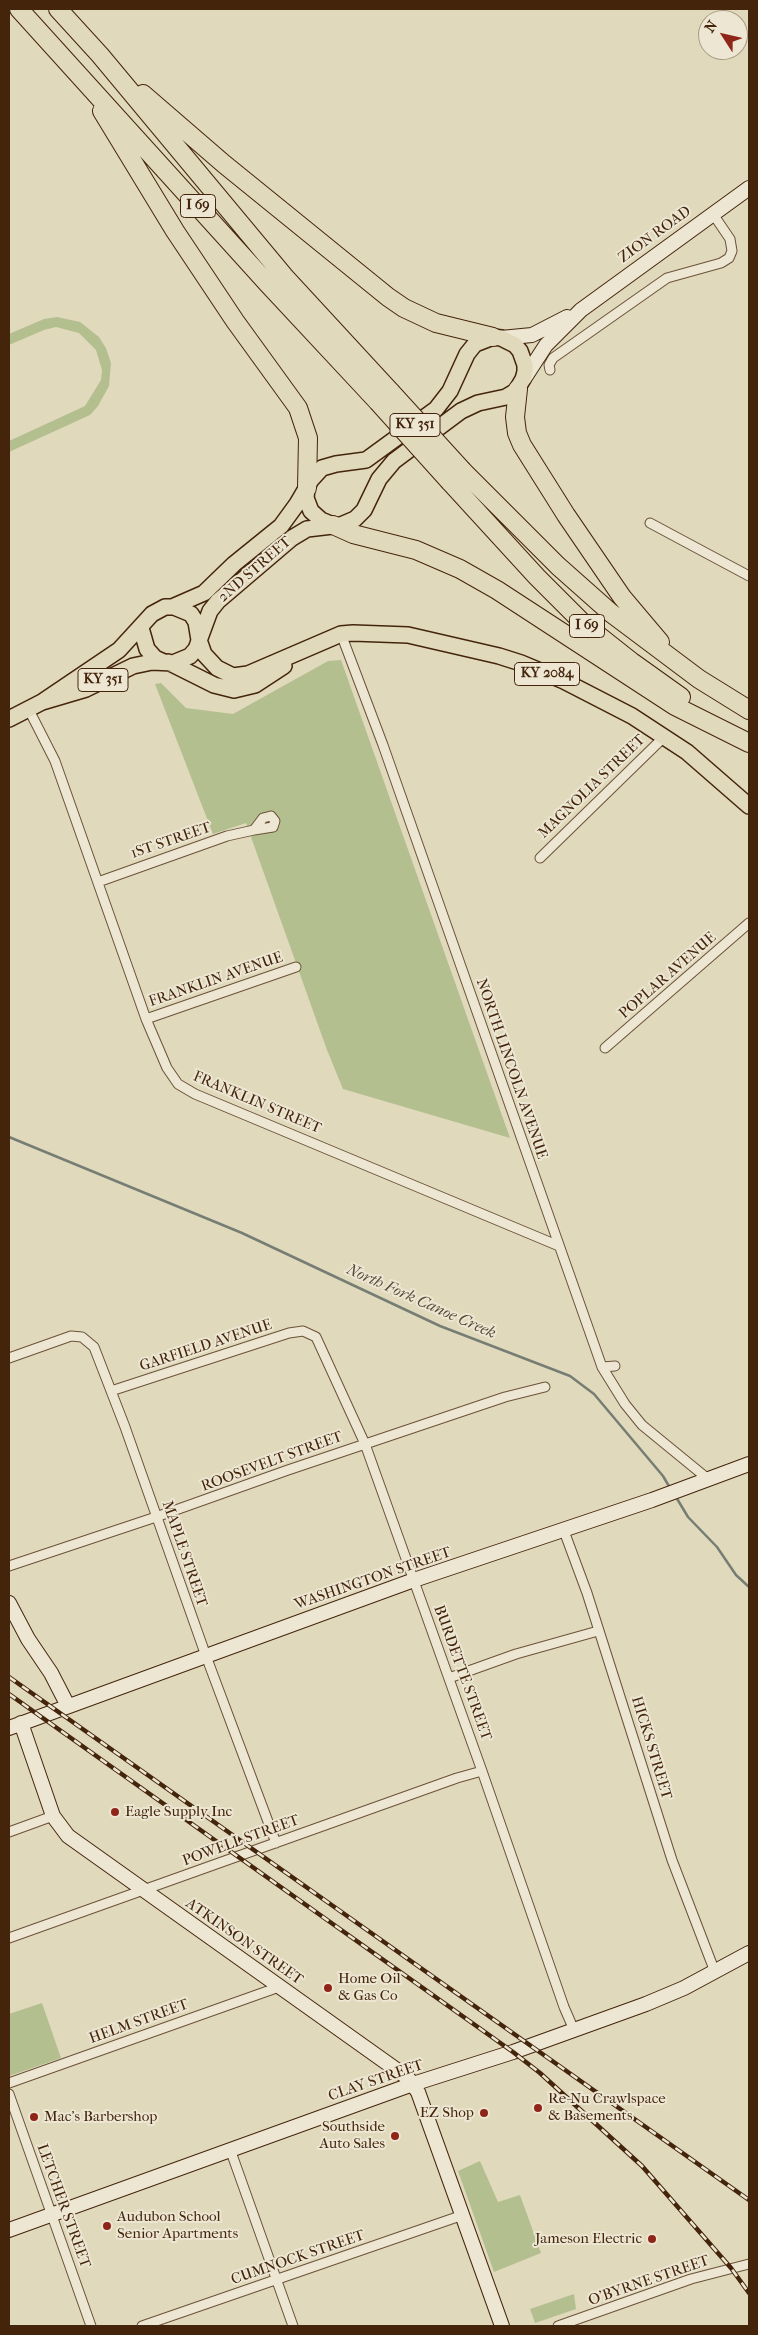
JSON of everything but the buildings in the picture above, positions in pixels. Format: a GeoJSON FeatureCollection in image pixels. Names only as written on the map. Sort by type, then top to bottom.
{"type":"FeatureCollection","features":[{"type":"Feature","properties":{"kind":"highway","name":"I 69"},"geometry":{"type":"LineString","coordinates":[[19,9],[267,283],[385,397]]}},
{"type":"Feature","properties":{"kind":"highway","name":"I 69"},"geometry":{"type":"LineString","coordinates":[[58,9],[100,55],[385,397],[456,476],[537,578],[584,624],[632,662],[749,743]]}},
{"type":"Feature","properties":{"kind":"highway"},"geometry":{"type":"LineString","coordinates":[[100,55],[196,141],[388,297],[416,314],[436,323],[497,337]]}},
{"type":"Feature","properties":{"kind":"highway"},"geometry":{"type":"LineString","coordinates":[[69,63],[110,123],[175,231],[235,321],[298,408],[308,438],[307,488]]}},
{"type":"Feature","properties":{"kind":"highway"},"geometry":{"type":"LineString","coordinates":[[521,384],[515,417],[517,432],[526,451],[566,515],[622,598],[648,629],[668,650],[714,688]]}},
{"type":"Feature","properties":{"kind":"highway","name":"I 69"},"geometry":{"type":"LineString","coordinates":[[456,476],[518,528],[590,595],[636,633],[714,688],[749,710]]}},
{"type":"Feature","properties":{"kind":"highway"},"geometry":{"type":"LineString","coordinates":[[333,525],[353,534],[416,550],[460,569],[506,596],[676,706],[749,743]]}},
{"type":"Feature","properties":{"kind":"main road"},"geometry":{"type":"LineString","coordinates":[[497,337],[516,345],[520,351],[525,365],[521,384]]}},
{"type":"Feature","properties":{"kind":"main road","name":"2ND STREET"},"geometry":{"type":"LineString","coordinates":[[9,719],[42,702],[119,650],[152,614],[159,609],[172,607],[196,598],[214,586],[234,564],[280,526],[316,473],[322,468],[336,464],[366,460],[436,408],[450,391],[471,348],[480,341],[497,337]]}},
{"type":"Feature","properties":{"kind":"main road","name":"2ND STREET"},"geometry":{"type":"LineString","coordinates":[[42,702],[86,690],[133,666],[182,661],[190,656],[199,640],[210,611],[227,592],[299,533],[313,528],[348,523],[360,515],[374,486],[389,466],[450,419],[472,406],[506,398],[521,384]]}},
{"type":"Feature","properties":{"kind":"main road"},"geometry":{"type":"LineString","coordinates":[[307,488],[306,498],[311,511],[321,520],[333,525]]}},
{"type":"Feature","properties":{"kind":"main road"},"geometry":{"type":"LineString","coordinates":[[172,607],[183,609],[191,614],[199,631],[199,640]]}},
{"type":"Feature","properties":{"kind":"main road"},"geometry":{"type":"LineString","coordinates":[[141,628],[147,649],[155,658],[166,662]]}},
{"type":"Feature","properties":{"kind":"main road","name":"KY 2084"},"geometry":{"type":"LineString","coordinates":[[199,640],[210,661],[217,668],[233,676],[248,674],[341,634],[408,635],[499,656],[564,681],[632,716],[687,752],[749,806]]}},
{"type":"Feature","properties":{"kind":"main road","name":"KY 2084"},"geometry":{"type":"LineString","coordinates":[[166,662],[214,685],[234,690],[255,685],[312,648]]}},
{"type":"Feature","properties":{"kind":"street","name":"ZION ROAD"},"geometry":{"type":"LineString","coordinates":[[497,337],[532,335],[581,310],[749,188]]}},
{"type":"Feature","properties":{"kind":"street"},"geometry":{"type":"LineString","coordinates":[[550,370],[549,365],[553,358],[667,278],[721,264],[729,258],[732,251],[730,239],[713,214]]}},
{"type":"Feature","properties":{"kind":"street","name":"ZION ROAD"},"geometry":{"type":"LineString","coordinates":[[521,384],[539,354],[581,310]]}},
{"type":"Feature","properties":{"kind":"street"},"geometry":{"type":"LineString","coordinates":[[650,523],[749,576]]}},
{"type":"Feature","properties":{"kind":"street","name":"NORTH LINCOLN AVENUE"},"geometry":{"type":"LineString","coordinates":[[341,634],[382,741],[602,1366],[625,1404],[642,1425],[708,1479]]}},
{"type":"Feature","properties":{"kind":"street","name":"FRANKLIN STREET"},"geometry":{"type":"LineString","coordinates":[[28,710],[55,761],[146,1019],[167,1068],[178,1084],[186,1090],[559,1246]]}},
{"type":"Feature","properties":{"kind":"street","name":"MAGNOLIA STREET"},"geometry":{"type":"LineString","coordinates":[[540,858],[664,737]]}},
{"type":"Feature","properties":{"kind":"street","name":"1ST STREET"},"geometry":{"type":"LineString","coordinates":[[98,882],[228,836],[254,830]]}},
{"type":"Feature","properties":{"kind":"street","name":"POPLAR AVENUE"},"geometry":{"type":"LineString","coordinates":[[605,1048],[749,923]]}},
{"type":"Feature","properties":{"kind":"street","name":"FRANKLIN AVENUE"},"geometry":{"type":"LineString","coordinates":[[146,1019],[296,968]]}},
{"type":"Feature","properties":{"kind":"street","name":"GARFIELD AVENUE"},"geometry":{"type":"LineString","coordinates":[[111,1391],[288,1333],[303,1331],[309,1333]]}},
{"type":"Feature","properties":{"kind":"street","name":"BURDETTE STREET"},"geometry":{"type":"LineString","coordinates":[[309,1333],[319,1342],[364,1444],[449,1678],[564,2007],[574,2030]]}},
{"type":"Feature","properties":{"kind":"street","name":"MAPLE STREET"},"geometry":{"type":"LineString","coordinates":[[9,1358],[61,1338],[72,1336],[82,1337],[94,1347],[276,1843]]}},
{"type":"Feature","properties":{"kind":"street"},"geometry":{"type":"LineString","coordinates":[[602,1366],[615,1366]]}},
{"type":"Feature","properties":{"kind":"street","name":"ROOSEVELT STREET"},"geometry":{"type":"LineString","coordinates":[[9,1566],[364,1444],[505,1397],[545,1387]]}},
{"type":"Feature","properties":{"kind":"street","name":"WASHINGTON STREET"},"geometry":{"type":"LineString","coordinates":[[15,1725],[414,1580],[564,1531],[749,1464]]}},
{"type":"Feature","properties":{"kind":"street","name":"HICKS STREET"},"geometry":{"type":"LineString","coordinates":[[564,1531],[587,1593],[672,1860],[715,1972]]}},
{"type":"Feature","properties":{"kind":"street"},"geometry":{"type":"LineString","coordinates":[[9,1603],[28,1639],[51,1673],[68,1706]]}},
{"type":"Feature","properties":{"kind":"street"},"geometry":{"type":"LineString","coordinates":[[449,1678],[516,1654],[598,1631]]}},
{"type":"Feature","properties":{"kind":"street","name":"ATKINSON STREET"},"geometry":{"type":"LineString","coordinates":[[15,1725],[53,1816],[68,1836],[390,2064],[413,2084],[418,2092],[502,2326]]}},
{"type":"Feature","properties":{"kind":"street","name":"POWELL STREET"},"geometry":{"type":"LineString","coordinates":[[9,1938],[457,1778],[482,1771]]}},
{"type":"Feature","properties":{"kind":"street"},"geometry":{"type":"LineString","coordinates":[[9,1832],[53,1816]]}},
{"type":"Feature","properties":{"kind":"street","name":"CLAY STREET"},"geometry":{"type":"LineString","coordinates":[[9,2230],[413,2084],[646,2004],[715,1972],[749,1953]]}},
{"type":"Feature","properties":{"kind":"street","name":"HELM STREET"},"geometry":{"type":"LineString","coordinates":[[9,2083],[280,1987]]}},
{"type":"Feature","properties":{"kind":"street","name":"LETCHER STREET"},"geometry":{"type":"LineString","coordinates":[[9,2094],[91,2326]]}},
{"type":"Feature","properties":{"kind":"street"},"geometry":{"type":"LineString","coordinates":[[230,2149],[293,2326]]}},
{"type":"Feature","properties":{"kind":"street","name":"CUMNOCK STREET"},"geometry":{"type":"LineString","coordinates":[[142,2326],[463,2215]]}},
{"type":"Feature","properties":{"kind":"street","name":"O'BYRNE STREET"},"geometry":{"type":"LineString","coordinates":[[558,2326],[691,2279],[749,2264]]}},
{"type":"Feature","properties":{"kind":"green space"},"geometry":{"type":"Polygon","coordinates":[[[57,317],[80,322],[99,337],[106,348],[111,363],[109,386],[98,406],[90,415],[9,452],[9,441],[85,406],[101,380],[102,370],[96,350],[79,333],[56,327],[9,345],[9,334],[44,319],[57,317]]]}},
{"type":"Feature","properties":{"kind":"green space"},"geometry":{"type":"Polygon","coordinates":[[[341,660],[510,1138],[343,1089],[327,1050],[246,823],[213,834],[155,684],[161,683],[186,708],[233,714],[328,661],[341,660]]]}},
{"type":"Feature","properties":{"kind":"green space"},"geometry":{"type":"Polygon","coordinates":[[[42,2003],[61,2058],[9,2076],[9,2014],[42,2003]]]}},
{"type":"Feature","properties":{"kind":"green space"},"geometry":{"type":"Polygon","coordinates":[[[480,2161],[498,2202],[520,2195],[541,2253],[494,2272],[458,2171],[480,2161]]]}},
{"type":"Feature","properties":{"kind":"green space"},"geometry":{"type":"Polygon","coordinates":[[[574,2294],[576,2309],[535,2323],[530,2309],[574,2294]]]}},
{"type":"Feature","properties":{"kind":"waterway","name":"North Fork Canoe Creek"},"geometry":{"type":"LineString","coordinates":[[9,1137],[242,1233],[440,1326],[570,1376],[594,1394],[663,1476],[670,1488]]}},
{"type":"Feature","properties":{"kind":"waterway","name":"North Fork Canoe Creek"},"geometry":{"type":"LineString","coordinates":[[676,1497],[688,1517],[717,1547],[736,1575],[749,1587]]}},
{"type":"Feature","properties":{"kind":"railway"},"geometry":{"type":"LineString","coordinates":[[9,1677],[749,2200]]}},
{"type":"Feature","properties":{"kind":"railway"},"geometry":{"type":"LineString","coordinates":[[9,1694],[540,2073],[642,2166],[731,2268],[749,2293]]}},
{"type":"Feature","properties":{"kind":"place","name":"Eagle Supply Inc"},"geometry":{"type":"Point","coordinates":[115,1812]}},
{"type":"Feature","properties":{"kind":"place","name":"Home Oil & Gas Co"},"geometry":{"type":"Point","coordinates":[328,1988]}},
{"type":"Feature","properties":{"kind":"place","name":"Re-Nu Crawlspace & Basements"},"geometry":{"type":"Point","coordinates":[538,2108]}},
{"type":"Feature","properties":{"kind":"place","name":"EZ Shop"},"geometry":{"type":"Point","coordinates":[484,2113]}},
{"type":"Feature","properties":{"kind":"place","name":"Mac's Barbershop"},"geometry":{"type":"Point","coordinates":[34,2117]}},
{"type":"Feature","properties":{"kind":"place","name":"Southside Auto Sales"},"geometry":{"type":"Point","coordinates":[395,2136]}},
{"type":"Feature","properties":{"kind":"place","name":"Audubon School Senior Apartments"},"geometry":{"type":"Point","coordinates":[107,2226]}},
{"type":"Feature","properties":{"kind":"place","name":"Jameson Electric"},"geometry":{"type":"Point","coordinates":[652,2239]}}]}
